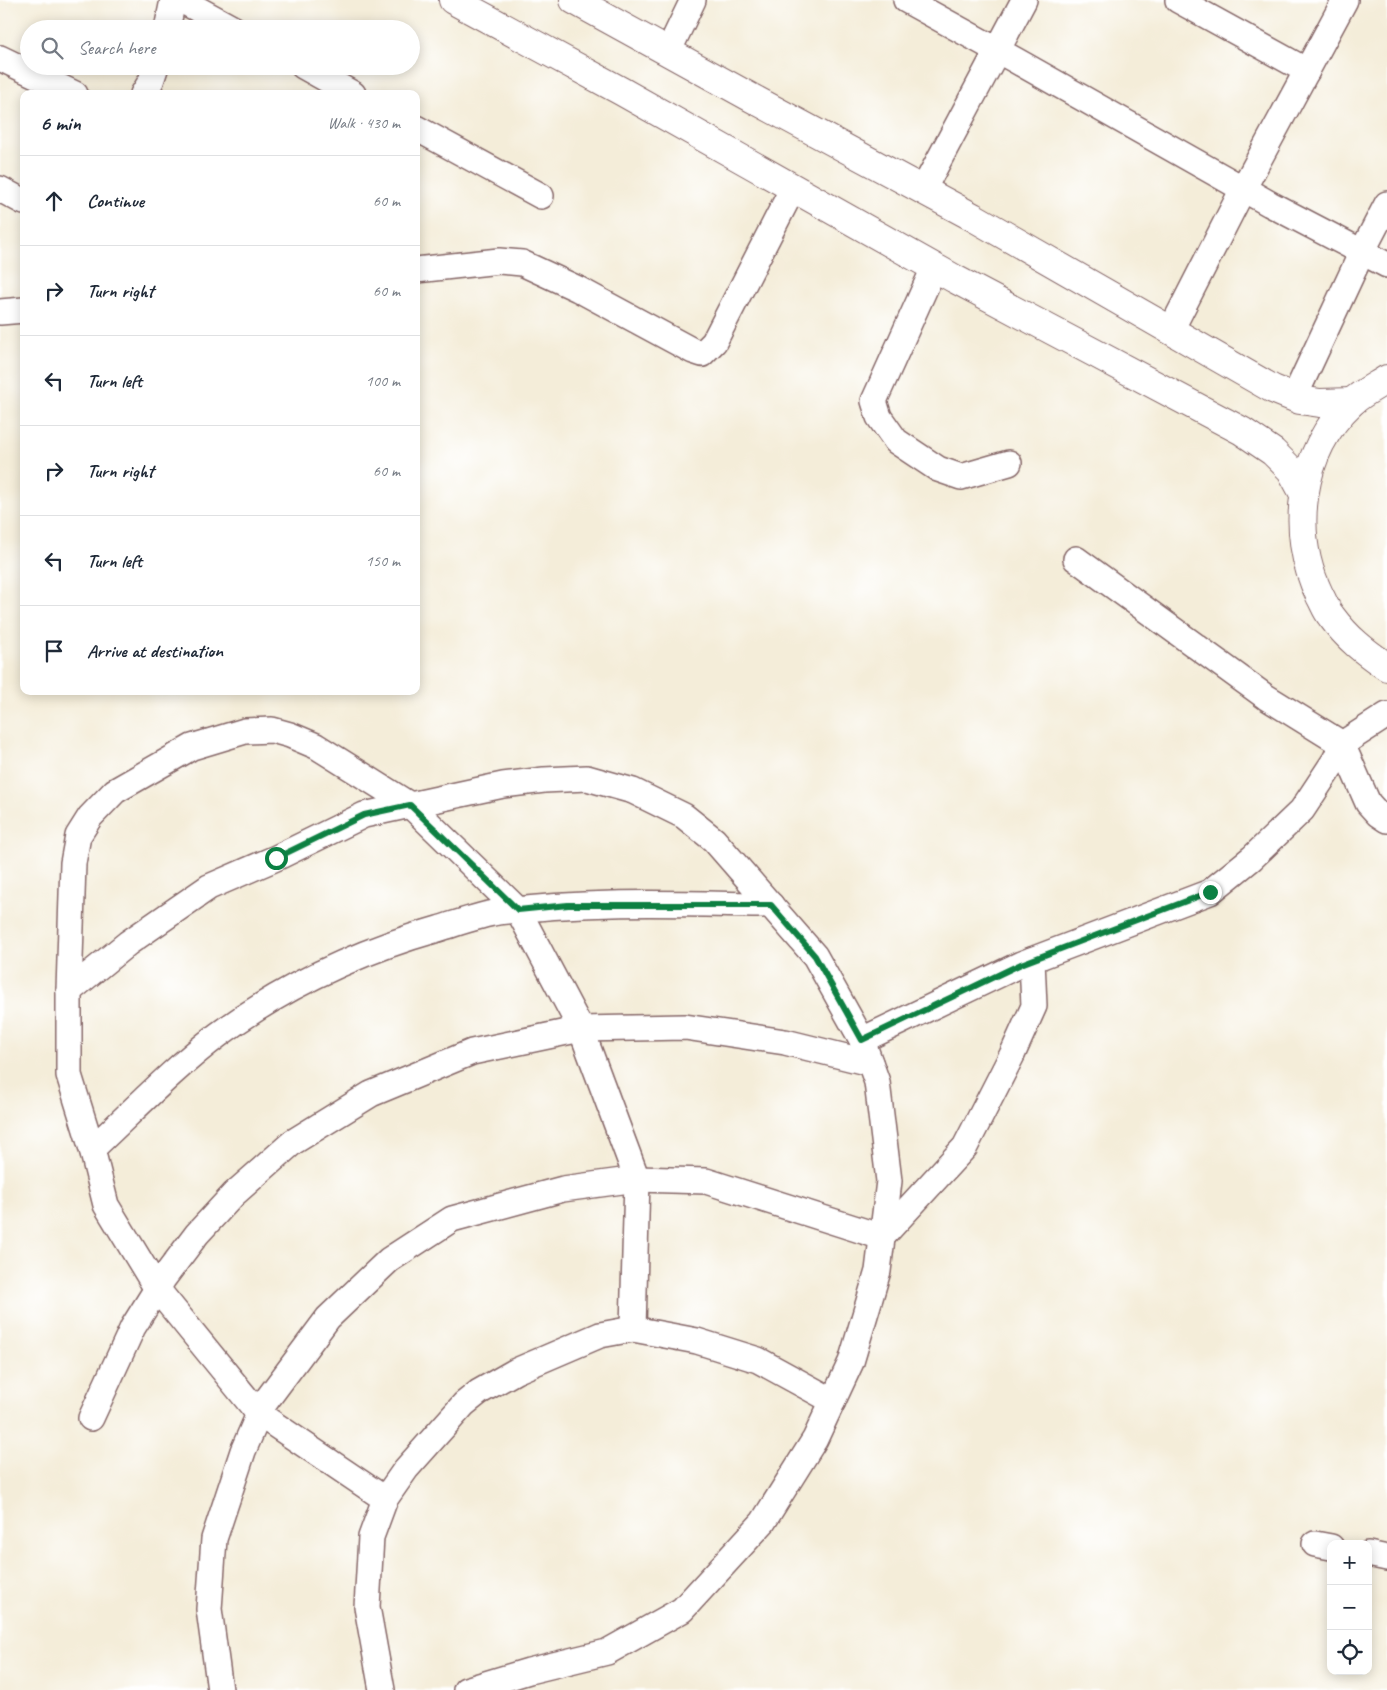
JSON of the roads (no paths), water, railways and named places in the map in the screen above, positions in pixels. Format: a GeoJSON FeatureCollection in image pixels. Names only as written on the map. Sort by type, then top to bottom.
{"type":"FeatureCollection","features":[{"type":"Feature","properties":{"kind":"main road"},"geometry":{"type":"LineString","coordinates":[[454,0],[621,91],[934,268],[1242,431],[1273,452],[1291,470],[1304,494]]}},
{"type":"Feature","properties":{"kind":"main road"},"geometry":{"type":"LineString","coordinates":[[574,0],[973,217],[1273,389],[1300,400],[1320,403],[1352,402]]}},
{"type":"Feature","properties":{"kind":"main road"},"geometry":{"type":"LineString","coordinates":[[1387,379],[1352,402],[1330,429],[1313,460],[1304,494],[1302,536],[1311,577],[1330,615],[1357,647],[1387,667]]}},
{"type":"Feature","properties":{"kind":"street"},"geometry":{"type":"LineString","coordinates":[[169,20],[174,0]]}},
{"type":"Feature","properties":{"kind":"street"},"geometry":{"type":"LineString","coordinates":[[181,0],[218,20]]}},
{"type":"Feature","properties":{"kind":"street"},"geometry":{"type":"LineString","coordinates":[[668,52],[694,0]]}},
{"type":"Feature","properties":{"kind":"street"},"geometry":{"type":"LineString","coordinates":[[906,0],[1243,189],[1387,265]]}},
{"type":"Feature","properties":{"kind":"street"},"geometry":{"type":"LineString","coordinates":[[923,190],[1024,0]]}},
{"type":"Feature","properties":{"kind":"street"},"geometry":{"type":"LineString","coordinates":[[1178,0],[1307,71]]}},
{"type":"Feature","properties":{"kind":"street"},"geometry":{"type":"LineString","coordinates":[[1171,330],[1243,189],[1345,0]]}},
{"type":"Feature","properties":{"kind":"street"},"geometry":{"type":"LineString","coordinates":[[0,58],[20,68]]}},
{"type":"Feature","properties":{"kind":"street"},"geometry":{"type":"LineString","coordinates":[[35,75],[67,90]]}},
{"type":"Feature","properties":{"kind":"street"},"geometry":{"type":"LineString","coordinates":[[146,90],[153,75]]}},
{"type":"Feature","properties":{"kind":"street"},"geometry":{"type":"LineString","coordinates":[[319,75],[346,90]]}},
{"type":"Feature","properties":{"kind":"street"},"geometry":{"type":"LineString","coordinates":[[420,130],[541,196]]}},
{"type":"Feature","properties":{"kind":"street"},"geometry":{"type":"LineString","coordinates":[[420,270],[499,261],[522,263],[578,289],[693,352],[702,354],[714,342],[794,188]]}},
{"type":"Feature","properties":{"kind":"street"},"geometry":{"type":"LineString","coordinates":[[0,189],[20,200]]}},
{"type":"Feature","properties":{"kind":"street"},"geometry":{"type":"LineString","coordinates":[[1294,398],[1362,252],[1387,204]]}},
{"type":"Feature","properties":{"kind":"street"},"geometry":{"type":"LineString","coordinates":[[934,268],[874,401],[879,417],[896,440],[938,469],[961,477],[1009,463]]}},
{"type":"Feature","properties":{"kind":"street"},"geometry":{"type":"LineString","coordinates":[[0,312],[20,310]]}},
{"type":"Feature","properties":{"kind":"street"},"geometry":{"type":"LineString","coordinates":[[1076,559],[1266,697],[1342,744],[1368,803],[1378,814],[1387,820]]}},
{"type":"Feature","properties":{"kind":"street"},"geometry":{"type":"LineString","coordinates":[[90,1418],[133,1327],[156,1289],[197,1234],[234,1194],[293,1142],[371,1094],[472,1052],[581,1029],[685,1027],[785,1042],[866,1051],[1032,960],[1210,892],[1252,858],[1302,810],[1335,760],[1342,744],[1387,715]]}},
{"type":"Feature","properties":{"kind":"street"},"geometry":{"type":"LineString","coordinates":[[385,1499],[259,1414],[156,1289],[106,1206],[92,1149],[69,1075],[69,991],[73,863],[78,836],[90,817],[115,791],[192,746],[245,730],[272,730],[290,735],[316,746],[410,805],[518,910],[581,1029],[637,1178],[633,1330]]}},
{"type":"Feature","properties":{"kind":"street"},"geometry":{"type":"LineString","coordinates":[[69,991],[128,943],[209,887],[276,858],[364,815],[503,786],[544,780],[587,778],[633,791],[684,816],[714,840],[815,956],[866,1051],[877,1082],[889,1181],[878,1271],[851,1362],[815,1439],[763,1522],[682,1610],[607,1652],[529,1671],[466,1690]]}},
{"type":"Feature","properties":{"kind":"street"},"geometry":{"type":"LineString","coordinates":[[92,1149],[174,1072],[218,1035],[262,1006],[310,979],[403,939],[497,912],[568,905],[771,905]]}},
{"type":"Feature","properties":{"kind":"street"},"geometry":{"type":"LineString","coordinates":[[882,1237],[965,1146],[1012,1055],[1034,1006],[1032,960]]}},
{"type":"Feature","properties":{"kind":"street"},"geometry":{"type":"LineString","coordinates":[[220,1690],[209,1608],[214,1539],[243,1451],[263,1405],[328,1318],[389,1260],[452,1219],[563,1188],[637,1178],[706,1181],[882,1237]]}},
{"type":"Feature","properties":{"kind":"street"},"geometry":{"type":"LineString","coordinates":[[382,1690],[367,1608],[371,1537],[385,1499],[406,1469],[464,1404],[479,1392],[516,1371],[600,1335],[633,1330],[697,1342],[758,1360],[833,1401]]}},
{"type":"Feature","properties":{"kind":"street"},"geometry":{"type":"LineString","coordinates":[[1372,1555],[1387,1558]]}}]}
